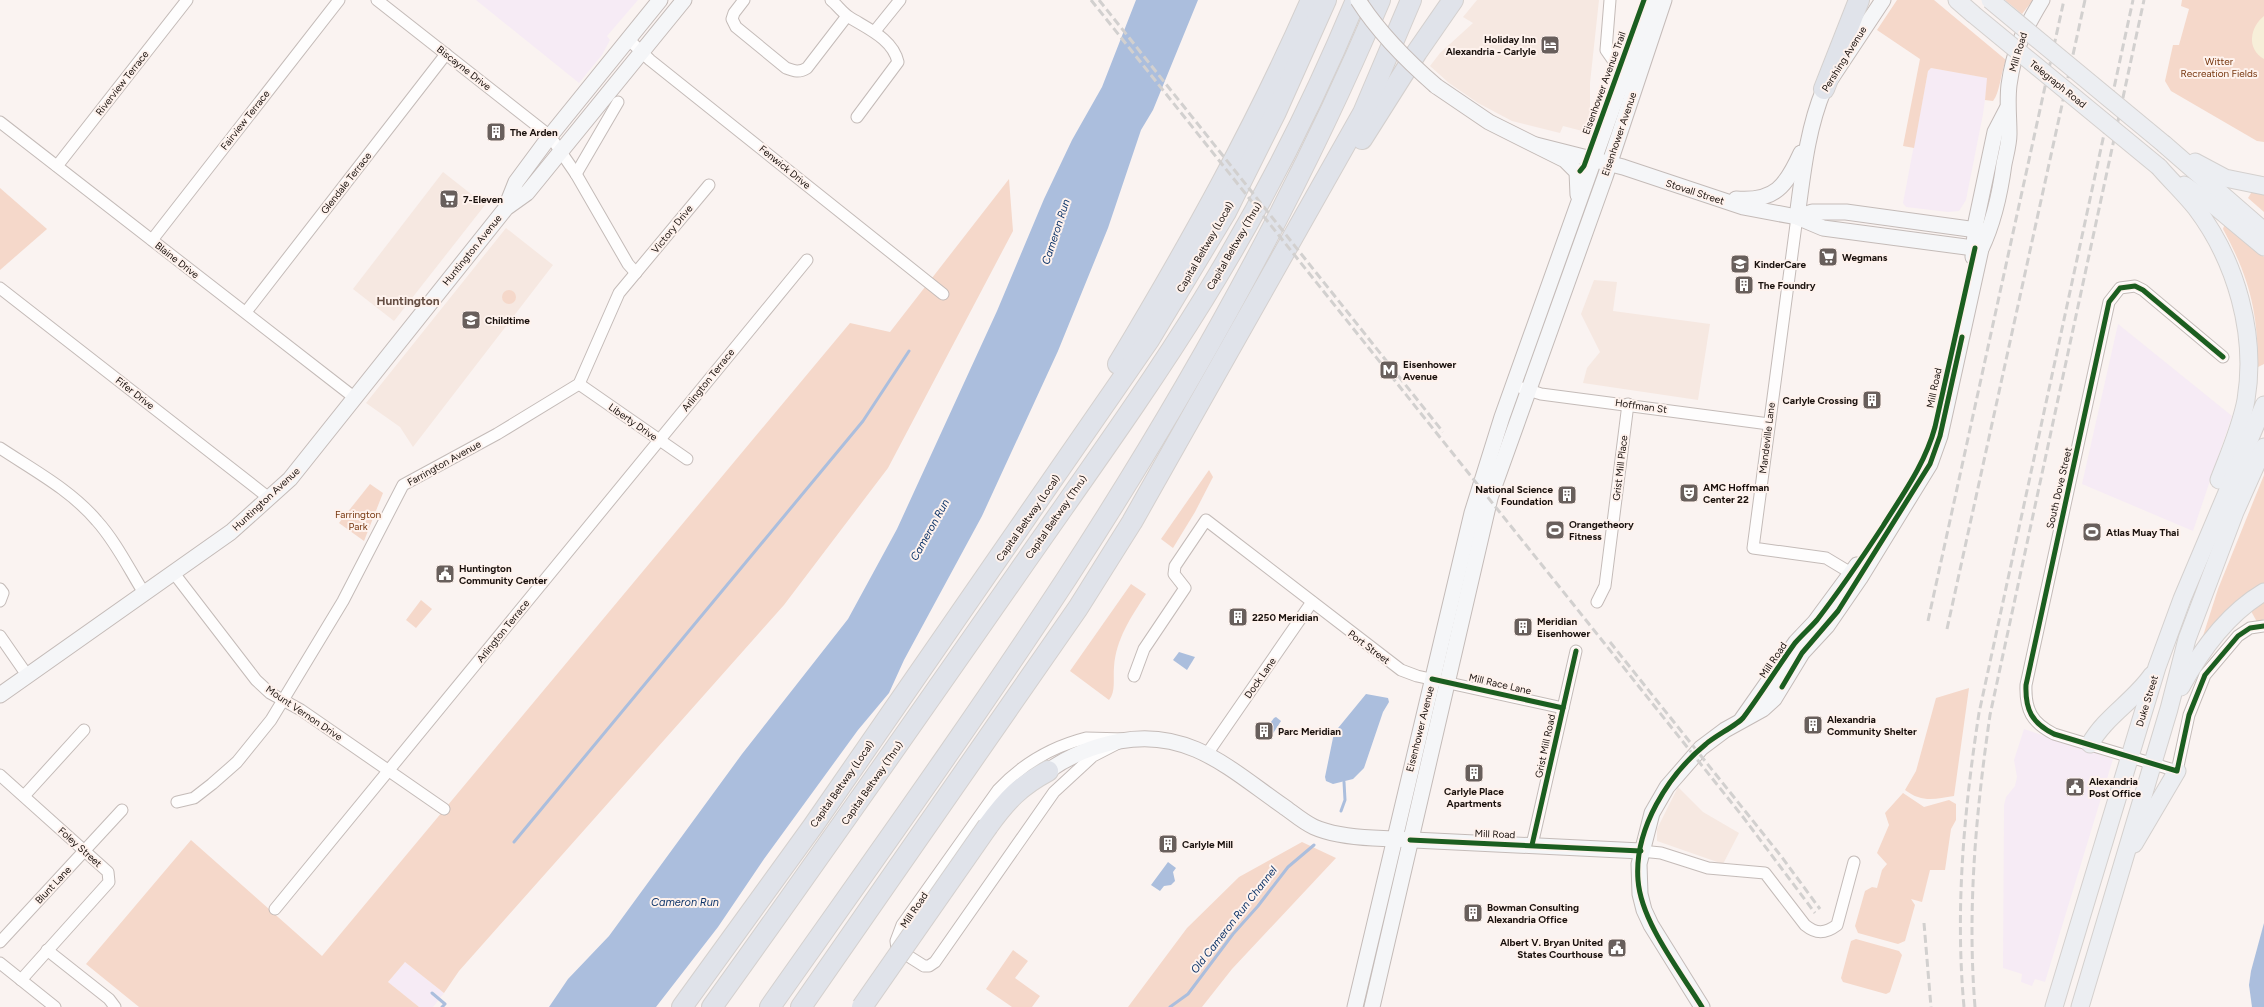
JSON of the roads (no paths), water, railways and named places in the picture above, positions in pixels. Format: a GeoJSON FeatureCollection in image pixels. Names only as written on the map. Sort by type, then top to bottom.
{"type":"FeatureCollection","features":[{"type":"Feature","properties":{"kind":"highway"},"geometry":{"type":"LineString","coordinates":[[1038,503],[1218,191],[1268,97],[1311,0]]}},
{"type":"Feature","properties":{"kind":"highway","name":"Capital Beltway (Local)"},"geometry":{"type":"LineString","coordinates":[[682,1007],[813,826],[1038,503],[1149,340],[1226,212],[1276,112],[1326,0]]}},
{"type":"Feature","properties":{"kind":"highway","name":"Capital Beltway (Thru)"},"geometry":{"type":"LineString","coordinates":[[712,1007],[933,695],[1147,386],[1198,307],[1263,196],[1291,143],[1357,0]]}},
{"type":"Feature","properties":{"kind":"highway"},"geometry":{"type":"LineString","coordinates":[[770,1007],[998,681],[1068,575],[1148,448],[1238,290],[1298,180],[1347,77],[1380,0]]}},
{"type":"Feature","properties":{"kind":"highway"},"geometry":{"type":"LineString","coordinates":[[801,1007],[1078,608],[1132,522],[1363,113],[1411,0]]}},
{"type":"Feature","properties":{"kind":"highway"},"geometry":{"type":"LineString","coordinates":[[1324,182],[1349,159],[1417,52],[1453,0]]}},
{"type":"Feature","properties":{"kind":"highway"},"geometry":{"type":"LineString","coordinates":[[1824,89],[1858,0]]}},
{"type":"Feature","properties":{"kind":"highway"},"geometry":{"type":"LineString","coordinates":[[877,1007],[994,829],[1016,792],[1028,781],[1048,771]]}},
{"type":"Feature","properties":{"kind":"highway"},"geometry":{"type":"LineString","coordinates":[[862,1007],[994,829]]}},
{"type":"Feature","properties":{"kind":"main road","name":"Huntington Avenue"},"geometry":{"type":"LineString","coordinates":[[506,208],[516,182],[550,136],[660,0]]}},
{"type":"Feature","properties":{"kind":"main road","name":"Huntington Avenue"},"geometry":{"type":"LineString","coordinates":[[0,695],[26,675],[231,532],[270,498],[299,468],[506,208],[527,193],[684,0]]}},
{"type":"Feature","properties":{"kind":"main road"},"geometry":{"type":"LineString","coordinates":[[1357,0],[1376,26],[1403,56],[1436,86],[1470,111],[1566,160],[1576,172],[1579,189],[1574,218]]}},
{"type":"Feature","properties":{"kind":"main road","name":"Eisenhower Avenue"},"geometry":{"type":"LineString","coordinates":[[1355,1007],[1472,513],[1514,386],[1651,0]]}},
{"type":"Feature","properties":{"kind":"main road","name":"Eisenhower Avenue"},"geometry":{"type":"LineString","coordinates":[[1372,1007],[1490,498],[1609,163],[1664,0]]}},
{"type":"Feature","properties":{"kind":"main road","name":"Pershing Avenue"},"geometry":{"type":"LineString","coordinates":[[1797,217],[1808,138],[1824,89],[1883,0]]}},
{"type":"Feature","properties":{"kind":"main road","name":"Telegraph Road"},"geometry":{"type":"LineString","coordinates":[[1957,0],[2160,167]]}},
{"type":"Feature","properties":{"kind":"main road"},"geometry":{"type":"LineString","coordinates":[[1990,0],[2164,144],[2264,231]]}},
{"type":"Feature","properties":{"kind":"main road","name":"Mill Road"},"geometry":{"type":"LineString","coordinates":[[1048,771],[1082,752],[1126,739],[1149,738],[1176,741],[1207,754],[1313,826],[1344,835],[1410,840],[1641,851],[1652,813],[1667,787],[1701,748],[1742,720],[1796,642],[1856,575],[1927,470],[1936,449],[1982,231],[1997,208],[2009,135],[2007,109],[2009,85],[2022,35],[2042,0]]}},
{"type":"Feature","properties":{"kind":"main road"},"geometry":{"type":"LineString","coordinates":[[1709,196],[1752,200],[1772,193],[1788,179],[1808,138]]}},
{"type":"Feature","properties":{"kind":"main road"},"geometry":{"type":"LineString","coordinates":[[2164,144],[2225,178],[2264,186]]}},
{"type":"Feature","properties":{"kind":"main road","name":"Stovall Street"},"geometry":{"type":"LineString","coordinates":[[1536,145],[1609,163],[1756,210],[1797,217],[1823,228],[1978,249]]}},
{"type":"Feature","properties":{"kind":"main road"},"geometry":{"type":"LineString","coordinates":[[2160,167],[2216,207],[2264,247]]}},
{"type":"Feature","properties":{"kind":"main road"},"geometry":{"type":"LineString","coordinates":[[2160,167],[2195,207],[2227,262],[2247,329],[2250,357],[2248,387],[2241,421],[2214,495],[2182,599]]}},
{"type":"Feature","properties":{"kind":"main road","name":"Stovall Street"},"geometry":{"type":"LineString","coordinates":[[1797,217],[1812,212],[1846,212],[1982,231]]}},
{"type":"Feature","properties":{"kind":"main road","name":"Duke Street"},"geometry":{"type":"LineString","coordinates":[[2054,1007],[2158,667],[2182,599],[2264,405]]}},
{"type":"Feature","properties":{"kind":"main road"},"geometry":{"type":"LineString","coordinates":[[2080,1007],[2169,709],[2187,639],[2236,512],[2264,447]]}},
{"type":"Feature","properties":{"kind":"main road"},"geometry":{"type":"LineString","coordinates":[[2169,709],[2187,676],[2219,630],[2238,611],[2264,592]]}},
{"type":"Feature","properties":{"kind":"main road"},"geometry":{"type":"LineString","coordinates":[[2090,744],[2099,730],[2141,689],[2158,667]]}},
{"type":"Feature","properties":{"kind":"main road"},"geometry":{"type":"LineString","coordinates":[[2120,871],[2177,771]]}},
{"type":"Feature","properties":{"kind":"main road"},"geometry":{"type":"LineString","coordinates":[[1641,851],[1638,880],[1644,910],[1651,925],[1702,1007]]}},
{"type":"Feature","properties":{"kind":"street","name":"Riverview Terrace"},"geometry":{"type":"LineString","coordinates":[[57,166],[187,0]]}},
{"type":"Feature","properties":{"kind":"street","name":"Fairview Terrace"},"geometry":{"type":"LineString","coordinates":[[152,240],[339,0]]}},
{"type":"Feature","properties":{"kind":"street","name":"Biscayne Drive"},"geometry":{"type":"LineString","coordinates":[[378,0],[550,136]]}},
{"type":"Feature","properties":{"kind":"street"},"geometry":{"type":"LineString","coordinates":[[744,0],[734,13],[732,19],[736,27],[786,68],[794,71],[801,72],[807,68],[847,16]]}},
{"type":"Feature","properties":{"kind":"street"},"geometry":{"type":"LineString","coordinates":[[831,0],[847,16],[875,32],[896,51],[898,62],[857,117]]}},
{"type":"Feature","properties":{"kind":"street"},"geometry":{"type":"LineString","coordinates":[[875,32],[900,0]]}},
{"type":"Feature","properties":{"kind":"street"},"geometry":{"type":"LineString","coordinates":[[1610,0],[1606,50],[1613,60],[1627,65]]}},
{"type":"Feature","properties":{"kind":"street","name":"Fenwick Drive"},"geometry":{"type":"LineString","coordinates":[[628,39],[943,294]]}},
{"type":"Feature","properties":{"kind":"street","name":"Glendale Terrace"},"geometry":{"type":"LineString","coordinates":[[246,312],[446,54]]}},
{"type":"Feature","properties":{"kind":"street"},"geometry":{"type":"LineString","coordinates":[[576,174],[618,102]]}},
{"type":"Feature","properties":{"kind":"street","name":"Blaine Drive"},"geometry":{"type":"LineString","coordinates":[[0,122],[355,398]]}},
{"type":"Feature","properties":{"kind":"street"},"geometry":{"type":"LineString","coordinates":[[550,136],[576,174],[628,264],[636,273],[620,293],[580,384]]}},
{"type":"Feature","properties":{"kind":"street","name":"Victory Drive"},"geometry":{"type":"LineString","coordinates":[[636,273],[708,185]]}},
{"type":"Feature","properties":{"kind":"street","name":"Mandeville Lane"},"geometry":{"type":"LineString","coordinates":[[1797,217],[1753,548],[1826,558],[1856,575]]}},
{"type":"Feature","properties":{"kind":"street","name":"Arlington Terrace"},"geometry":{"type":"LineString","coordinates":[[276,909],[806,260]]}},
{"type":"Feature","properties":{"kind":"street","name":"South Dove Street"},"geometry":{"type":"LineString","coordinates":[[2177,771],[2054,734],[2036,723],[2028,707],[2026,685],[2109,302],[2120,288],[2135,286],[2143,290],[2223,357]]}},
{"type":"Feature","properties":{"kind":"street","name":"Fifer Drive"},"geometry":{"type":"LineString","coordinates":[[0,288],[270,498]]}},
{"type":"Feature","properties":{"kind":"street","name":"Liberty Drive"},"geometry":{"type":"LineString","coordinates":[[580,384],[687,459]]}},
{"type":"Feature","properties":{"kind":"street","name":"Farrington Avenue"},"geometry":{"type":"LineString","coordinates":[[177,802],[189,801],[198,796],[237,762],[271,720],[343,601],[398,492],[403,486],[497,434],[580,384]]}},
{"type":"Feature","properties":{"kind":"street","name":"Hoffman St"},"geometry":{"type":"LineString","coordinates":[[1514,386],[1542,394],[1628,404],[1769,424]]}},
{"type":"Feature","properties":{"kind":"street","name":"Grist Mill Place"},"geometry":{"type":"LineString","coordinates":[[1596,602],[1605,586],[1628,404]]}},
{"type":"Feature","properties":{"kind":"street"},"geometry":{"type":"LineString","coordinates":[[0,448],[60,488],[89,512],[112,541],[144,593]]}},
{"type":"Feature","properties":{"kind":"street","name":"Port Street"},"geometry":{"type":"LineString","coordinates":[[1134,676],[1144,649],[1185,588],[1174,574],[1175,566],[1206,520],[1401,670],[1432,679]]}},
{"type":"Feature","properties":{"kind":"street","name":"Mount Vernon Drive"},"geometry":{"type":"LineString","coordinates":[[174,572],[256,680],[270,693],[284,700],[444,809]]}},
{"type":"Feature","properties":{"kind":"street"},"geometry":{"type":"LineString","coordinates":[[0,589],[3,593],[0,601]]}},
{"type":"Feature","properties":{"kind":"street","name":"Dock Lane"},"geometry":{"type":"LineString","coordinates":[[1207,754],[1312,602]]}},
{"type":"Feature","properties":{"kind":"street"},"geometry":{"type":"LineString","coordinates":[[2177,771],[2189,715],[2205,675],[2238,636],[2250,628],[2264,626]]}},
{"type":"Feature","properties":{"kind":"street"},"geometry":{"type":"LineString","coordinates":[[0,636],[26,675]]}},
{"type":"Feature","properties":{"kind":"street","name":"Grist Mill Road"},"geometry":{"type":"LineString","coordinates":[[1532,845],[1576,651]]}},
{"type":"Feature","properties":{"kind":"street","name":"Mill Race Lane"},"geometry":{"type":"LineString","coordinates":[[1432,679],[1562,708]]}},
{"type":"Feature","properties":{"kind":"street"},"geometry":{"type":"LineString","coordinates":[[24,796],[84,730]]}},
{"type":"Feature","properties":{"kind":"street","name":"Mill Road"},"geometry":{"type":"LineString","coordinates":[[1094,738],[1126,739],[1093,756],[1054,792],[934,962],[929,966],[924,966],[897,949],[896,941],[902,925],[998,790],[1014,774],[1040,755],[1068,742],[1094,738]]}},
{"type":"Feature","properties":{"kind":"street","name":"Foley Street"},"geometry":{"type":"LineString","coordinates":[[0,774],[108,872],[109,882],[21,980]]}},
{"type":"Feature","properties":{"kind":"street","name":"Blunt Lane"},"geometry":{"type":"LineString","coordinates":[[0,942],[122,810]]}},
{"type":"Feature","properties":{"kind":"street"},"geometry":{"type":"LineString","coordinates":[[1641,851],[1661,853],[1708,868],[1765,873],[1805,925],[1813,931],[1821,933],[1837,925],[1854,862]]}},
{"type":"Feature","properties":{"kind":"street"},"geometry":{"type":"LineString","coordinates":[[47,950],[109,999],[115,1007]]}},
{"type":"Feature","properties":{"kind":"street"},"geometry":{"type":"LineString","coordinates":[[0,963],[55,1007]]}},
{"type":"Feature","properties":{"kind":"water","name":"Cameron Run"},"geometry":{"type":"Polygon","coordinates":[[[1136,0],[1198,0],[1153,110],[1141,130],[1108,228],[1058,351],[982,516],[904,660],[889,693],[858,730],[764,859],[718,927],[656,1007],[549,1007],[568,979],[609,936],[742,754],[848,619],[897,529],[997,311],[1044,199],[1072,140],[1102,87],[1136,0]]]}},
{"type":"Feature","properties":{"kind":"water"},"geometry":{"type":"Polygon","coordinates":[[[1179,652],[1195,657],[1187,670],[1173,660],[1179,652]]]}},
{"type":"Feature","properties":{"kind":"water"},"geometry":{"type":"Polygon","coordinates":[[[1366,694],[1388,698],[1389,702],[1383,712],[1364,768],[1353,779],[1333,784],[1326,781],[1325,777],[1334,733],[1366,694]]]}},
{"type":"Feature","properties":{"kind":"water"},"geometry":{"type":"Polygon","coordinates":[[[1276,717],[1281,721],[1272,735],[1265,730],[1276,717]]]}},
{"type":"Feature","properties":{"kind":"water"},"geometry":{"type":"Polygon","coordinates":[[[1168,862],[1176,868],[1173,872],[1175,881],[1171,885],[1164,886],[1160,891],[1151,885],[1168,862]]]}},
{"type":"Feature","properties":{"kind":"water"},"geometry":{"type":"Polygon","coordinates":[[[2264,923],[2264,1007],[2252,1007],[2249,985],[2251,971],[2264,923]]]}},
{"type":"Feature","properties":{"kind":"waterway"},"geometry":{"type":"LineString","coordinates":[[514,842],[863,421],[909,351]]}},
{"type":"Feature","properties":{"kind":"waterway"},"geometry":{"type":"LineString","coordinates":[[1341,811],[1345,800],[1344,782]]}},
{"type":"Feature","properties":{"kind":"waterway","name":"Old Cameron Run Channel"},"geometry":{"type":"LineString","coordinates":[[1170,1007],[1188,994],[1233,934],[1258,906],[1288,867],[1314,845]]}},
{"type":"Feature","properties":{"kind":"waterway"},"geometry":{"type":"LineString","coordinates":[[432,993],[445,1004],[442,1007]]}},
{"type":"Feature","properties":{"kind":"railway"},"geometry":{"type":"LineString","coordinates":[[1091,0],[1743,817],[1815,913]]}},
{"type":"Feature","properties":{"kind":"railway"},"geometry":{"type":"LineString","coordinates":[[1099,0],[1443,432]]}},
{"type":"Feature","properties":{"kind":"railway"},"geometry":{"type":"LineString","coordinates":[[1928,621],[2064,0]]}},
{"type":"Feature","properties":{"kind":"railway"},"geometry":{"type":"LineString","coordinates":[[1947,629],[2085,0]]}},
{"type":"Feature","properties":{"kind":"railway"},"geometry":{"type":"LineString","coordinates":[[1964,1007],[1960,933],[1962,860],[1969,786],[1979,713],[2133,0]]}},
{"type":"Feature","properties":{"kind":"railway"},"geometry":{"type":"LineString","coordinates":[[1975,1007],[1972,934],[1974,861],[1990,715],[2144,0]]}},
{"type":"Feature","properties":{"kind":"railway"},"geometry":{"type":"LineString","coordinates":[[1610,642],[1781,856],[1820,909]]}},
{"type":"Feature","properties":{"kind":"railway"},"geometry":{"type":"LineString","coordinates":[[1924,923],[1931,1007]]}},
{"type":"Feature","properties":{"kind":"place","name":"Holiday Inn Alexandria - Carlyle"},"geometry":{"type":"Point","coordinates":[1550,45]}},
{"type":"Feature","properties":{"kind":"place","name":"The Arden"},"geometry":{"type":"Point","coordinates":[496,132]}},
{"type":"Feature","properties":{"kind":"place","name":"7-Eleven"},"geometry":{"type":"Point","coordinates":[449,199]}},
{"type":"Feature","properties":{"kind":"place","name":"Wegmans"},"geometry":{"type":"Point","coordinates":[1828,257]}},
{"type":"Feature","properties":{"kind":"place","name":"KinderCare"},"geometry":{"type":"Point","coordinates":[1740,264]}},
{"type":"Feature","properties":{"kind":"place","name":"The Foundry"},"geometry":{"type":"Point","coordinates":[1744,285]}},
{"type":"Feature","properties":{"kind":"place","name":"Childtime"},"geometry":{"type":"Point","coordinates":[471,320]}},
{"type":"Feature","properties":{"kind":"place","name":"Eisenhower Avenue"},"geometry":{"type":"Point","coordinates":[1389,370]}},
{"type":"Feature","properties":{"kind":"place","name":"Carlyle Crossing"},"geometry":{"type":"Point","coordinates":[1872,400]}},
{"type":"Feature","properties":{"kind":"place","name":"AMC Hoffman Center 22"},"geometry":{"type":"Point","coordinates":[1689,493]}},
{"type":"Feature","properties":{"kind":"place","name":"National Science Foundation"},"geometry":{"type":"Point","coordinates":[1567,495]}},
{"type":"Feature","properties":{"kind":"place","name":"Orangetheory Fitness"},"geometry":{"type":"Point","coordinates":[1555,530]}},
{"type":"Feature","properties":{"kind":"place","name":"Atlas Muay Thai"},"geometry":{"type":"Point","coordinates":[2092,532]}},
{"type":"Feature","properties":{"kind":"place","name":"Huntington Community Center"},"geometry":{"type":"Point","coordinates":[445,574]}},
{"type":"Feature","properties":{"kind":"place","name":"2250 Meridian"},"geometry":{"type":"Point","coordinates":[1238,617]}},
{"type":"Feature","properties":{"kind":"place","name":"Meridian Eisenhower"},"geometry":{"type":"Point","coordinates":[1523,627]}},
{"type":"Feature","properties":{"kind":"place","name":"Alexandria Community Shelter"},"geometry":{"type":"Point","coordinates":[1813,725]}},
{"type":"Feature","properties":{"kind":"place","name":"Parc Meridian"},"geometry":{"type":"Point","coordinates":[1264,731]}},
{"type":"Feature","properties":{"kind":"place","name":"Carlyle Place Apartments"},"geometry":{"type":"Point","coordinates":[1474,773]}},
{"type":"Feature","properties":{"kind":"place","name":"Alexandria Post Office"},"geometry":{"type":"Point","coordinates":[2075,787]}},
{"type":"Feature","properties":{"kind":"place","name":"Carlyle Mill"},"geometry":{"type":"Point","coordinates":[1168,844]}},
{"type":"Feature","properties":{"kind":"place","name":"Bowman Consulting Alexandria Office"},"geometry":{"type":"Point","coordinates":[1473,913]}},
{"type":"Feature","properties":{"kind":"place","name":"Albert V. Bryan United States Courthouse"},"geometry":{"type":"Point","coordinates":[1617,948]}},
{"type":"Feature","properties":{"kind":"district","name":"Huntington"},"geometry":{"type":"Point","coordinates":[408,301]}},
{"type":"Feature","properties":{"kind":"park label","name":"Witter Recreation Fields"},"geometry":{"type":"Point","coordinates":[2219,66]}},
{"type":"Feature","properties":{"kind":"park label","name":"Farrington Park"},"geometry":{"type":"Point","coordinates":[358,520]}}]}
